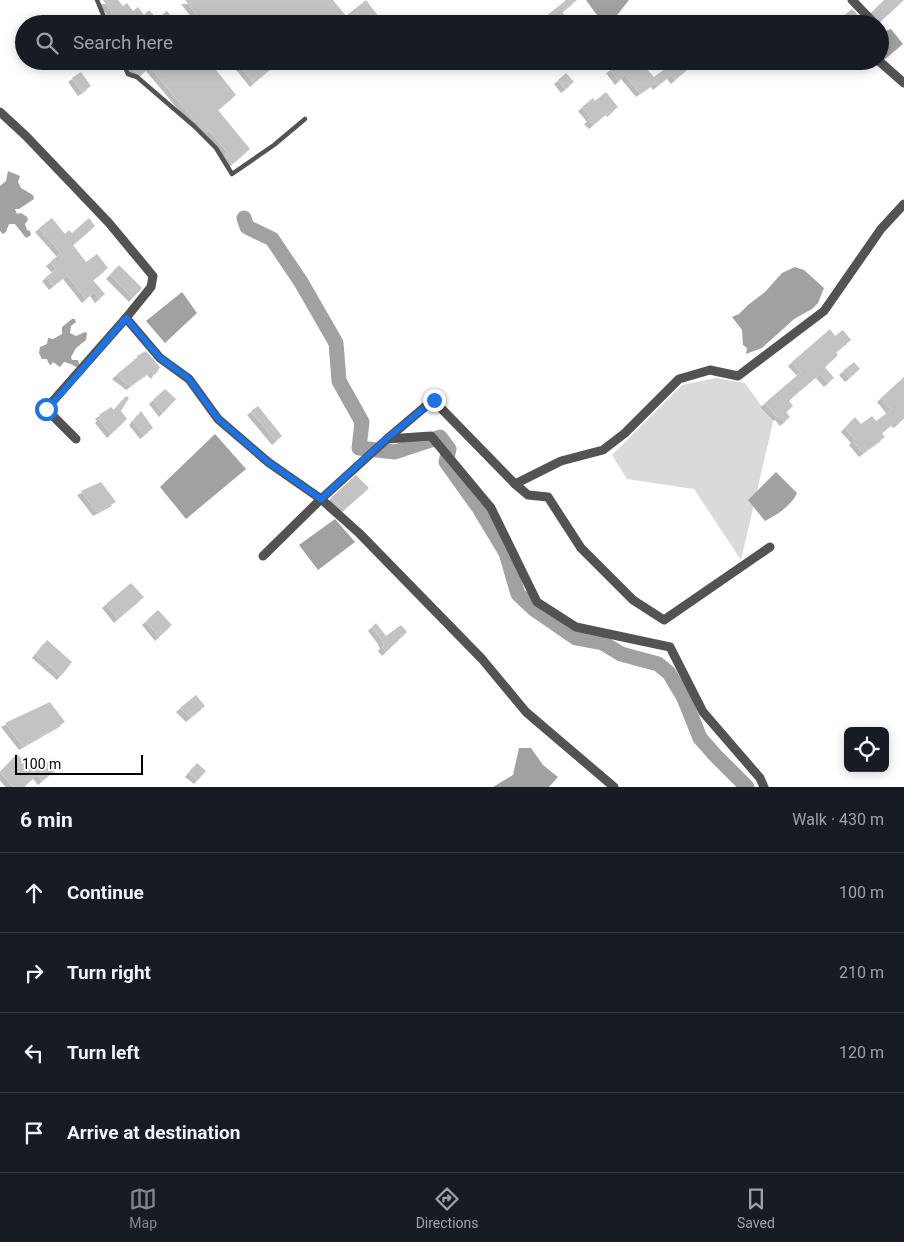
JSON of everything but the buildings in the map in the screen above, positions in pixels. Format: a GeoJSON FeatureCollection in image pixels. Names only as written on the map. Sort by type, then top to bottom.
{"type":"FeatureCollection","features":[{"type":"Feature","properties":{"kind":"street"},"geometry":{"type":"LineString","coordinates":[[852,0],[866,15]]}},
{"type":"Feature","properties":{"kind":"street"},"geometry":{"type":"LineString","coordinates":[[889,69],[904,82]]}},
{"type":"Feature","properties":{"kind":"street"},"geometry":{"type":"LineString","coordinates":[[0,112],[26,136],[109,224],[153,276],[151,286],[126,318],[46,409],[76,439]]}},
{"type":"Feature","properties":{"kind":"street"},"geometry":{"type":"LineString","coordinates":[[515,484],[561,461],[603,450],[625,434],[679,379],[710,370],[738,376],[824,312],[881,228],[904,204]]}},
{"type":"Feature","properties":{"kind":"street"},"geometry":{"type":"LineString","coordinates":[[126,318],[160,358],[188,378],[218,419],[268,462],[321,499],[359,533],[482,659],[526,712],[614,787]]}},
{"type":"Feature","properties":{"kind":"street"},"geometry":{"type":"LineString","coordinates":[[263,556],[386,439],[434,400],[515,484],[528,495],[548,497],[581,548],[633,600],[664,620],[770,547]]}},
{"type":"Feature","properties":{"kind":"street"},"geometry":{"type":"LineString","coordinates":[[386,439],[431,436],[491,508],[537,602],[576,627],[670,647],[703,712],[760,778],[764,787]]}},
{"type":"Feature","properties":{"kind":"lane"},"geometry":{"type":"LineString","coordinates":[[97,0],[103,15]]}},
{"type":"Feature","properties":{"kind":"lane"},"geometry":{"type":"LineString","coordinates":[[126,70],[128,74],[137,77],[194,126],[216,148],[232,174],[274,145],[305,118]]}},
{"type":"Feature","properties":{"kind":"shaded area"},"geometry":{"type":"Polygon","coordinates":[[[586,0],[629,0],[617,15],[597,15],[586,0]]]}},
{"type":"Feature","properties":{"kind":"shaded area"},"geometry":{"type":"Polygon","coordinates":[[[891,29],[903,44],[889,56],[889,30],[891,29]]]}},
{"type":"Feature","properties":{"kind":"shaded area"},"geometry":{"type":"Polygon","coordinates":[[[8,171],[20,176],[18,182],[21,188],[33,195],[34,199],[19,209],[15,209],[17,214],[21,213],[27,217],[28,220],[25,224],[31,235],[26,238],[15,224],[9,224],[6,232],[3,234],[0,231],[0,186],[6,181],[8,171]]]}},
{"type":"Feature","properties":{"kind":"shaded area"},"geometry":{"type":"Polygon","coordinates":[[[795,267],[804,270],[824,288],[818,303],[812,309],[794,319],[762,348],[746,354],[747,348],[743,345],[742,330],[732,317],[739,314],[765,292],[782,273],[795,267]]]}},
{"type":"Feature","properties":{"kind":"shaded area"},"geometry":{"type":"Polygon","coordinates":[[[182,292],[197,313],[165,343],[146,321],[182,292]]]}},
{"type":"Feature","properties":{"kind":"shaded area"},"geometry":{"type":"Polygon","coordinates":[[[72,319],[75,319],[76,322],[71,326],[70,333],[76,336],[87,333],[86,340],[76,348],[71,357],[72,360],[78,360],[81,365],[76,367],[64,362],[60,367],[53,362],[51,365],[47,359],[42,359],[39,353],[40,347],[47,344],[48,338],[53,339],[62,334],[62,327],[72,319]]]}},
{"type":"Feature","properties":{"kind":"shaded area"},"geometry":{"type":"Polygon","coordinates":[[[716,378],[745,383],[773,422],[741,560],[694,489],[627,479],[612,455],[682,385],[716,378]]]}},
{"type":"Feature","properties":{"kind":"shaded area"},"geometry":{"type":"Polygon","coordinates":[[[215,434],[246,469],[186,519],[160,487],[215,434]]]}},
{"type":"Feature","properties":{"kind":"shaded area"},"geometry":{"type":"Polygon","coordinates":[[[776,472],[797,493],[788,506],[765,521],[748,500],[776,472]]]}},
{"type":"Feature","properties":{"kind":"shaded area"},"geometry":{"type":"Polygon","coordinates":[[[335,519],[355,542],[318,570],[299,545],[335,519]]]}},
{"type":"Feature","properties":{"kind":"shaded area"},"geometry":{"type":"Polygon","coordinates":[[[519,748],[531,748],[543,765],[558,777],[549,787],[493,787],[513,775],[519,748]]]}},
{"type":"Feature","properties":{"kind":"waterway"},"geometry":{"type":"LineString","coordinates":[[244,218],[247,227],[272,239],[301,282],[336,343],[339,381],[362,422],[359,448],[395,452],[440,437],[449,449],[446,462],[479,508],[506,553],[518,594],[534,609],[576,638],[603,643],[621,654],[658,664],[669,673],[684,698],[700,738],[747,787]]}},
{"type":"Feature","properties":{"kind":"route"},"geometry":{"type":"LineString","coordinates":[[46,409],[126,318],[160,358],[188,378],[218,419],[268,462],[321,499],[386,439],[434,400]]}}]}
